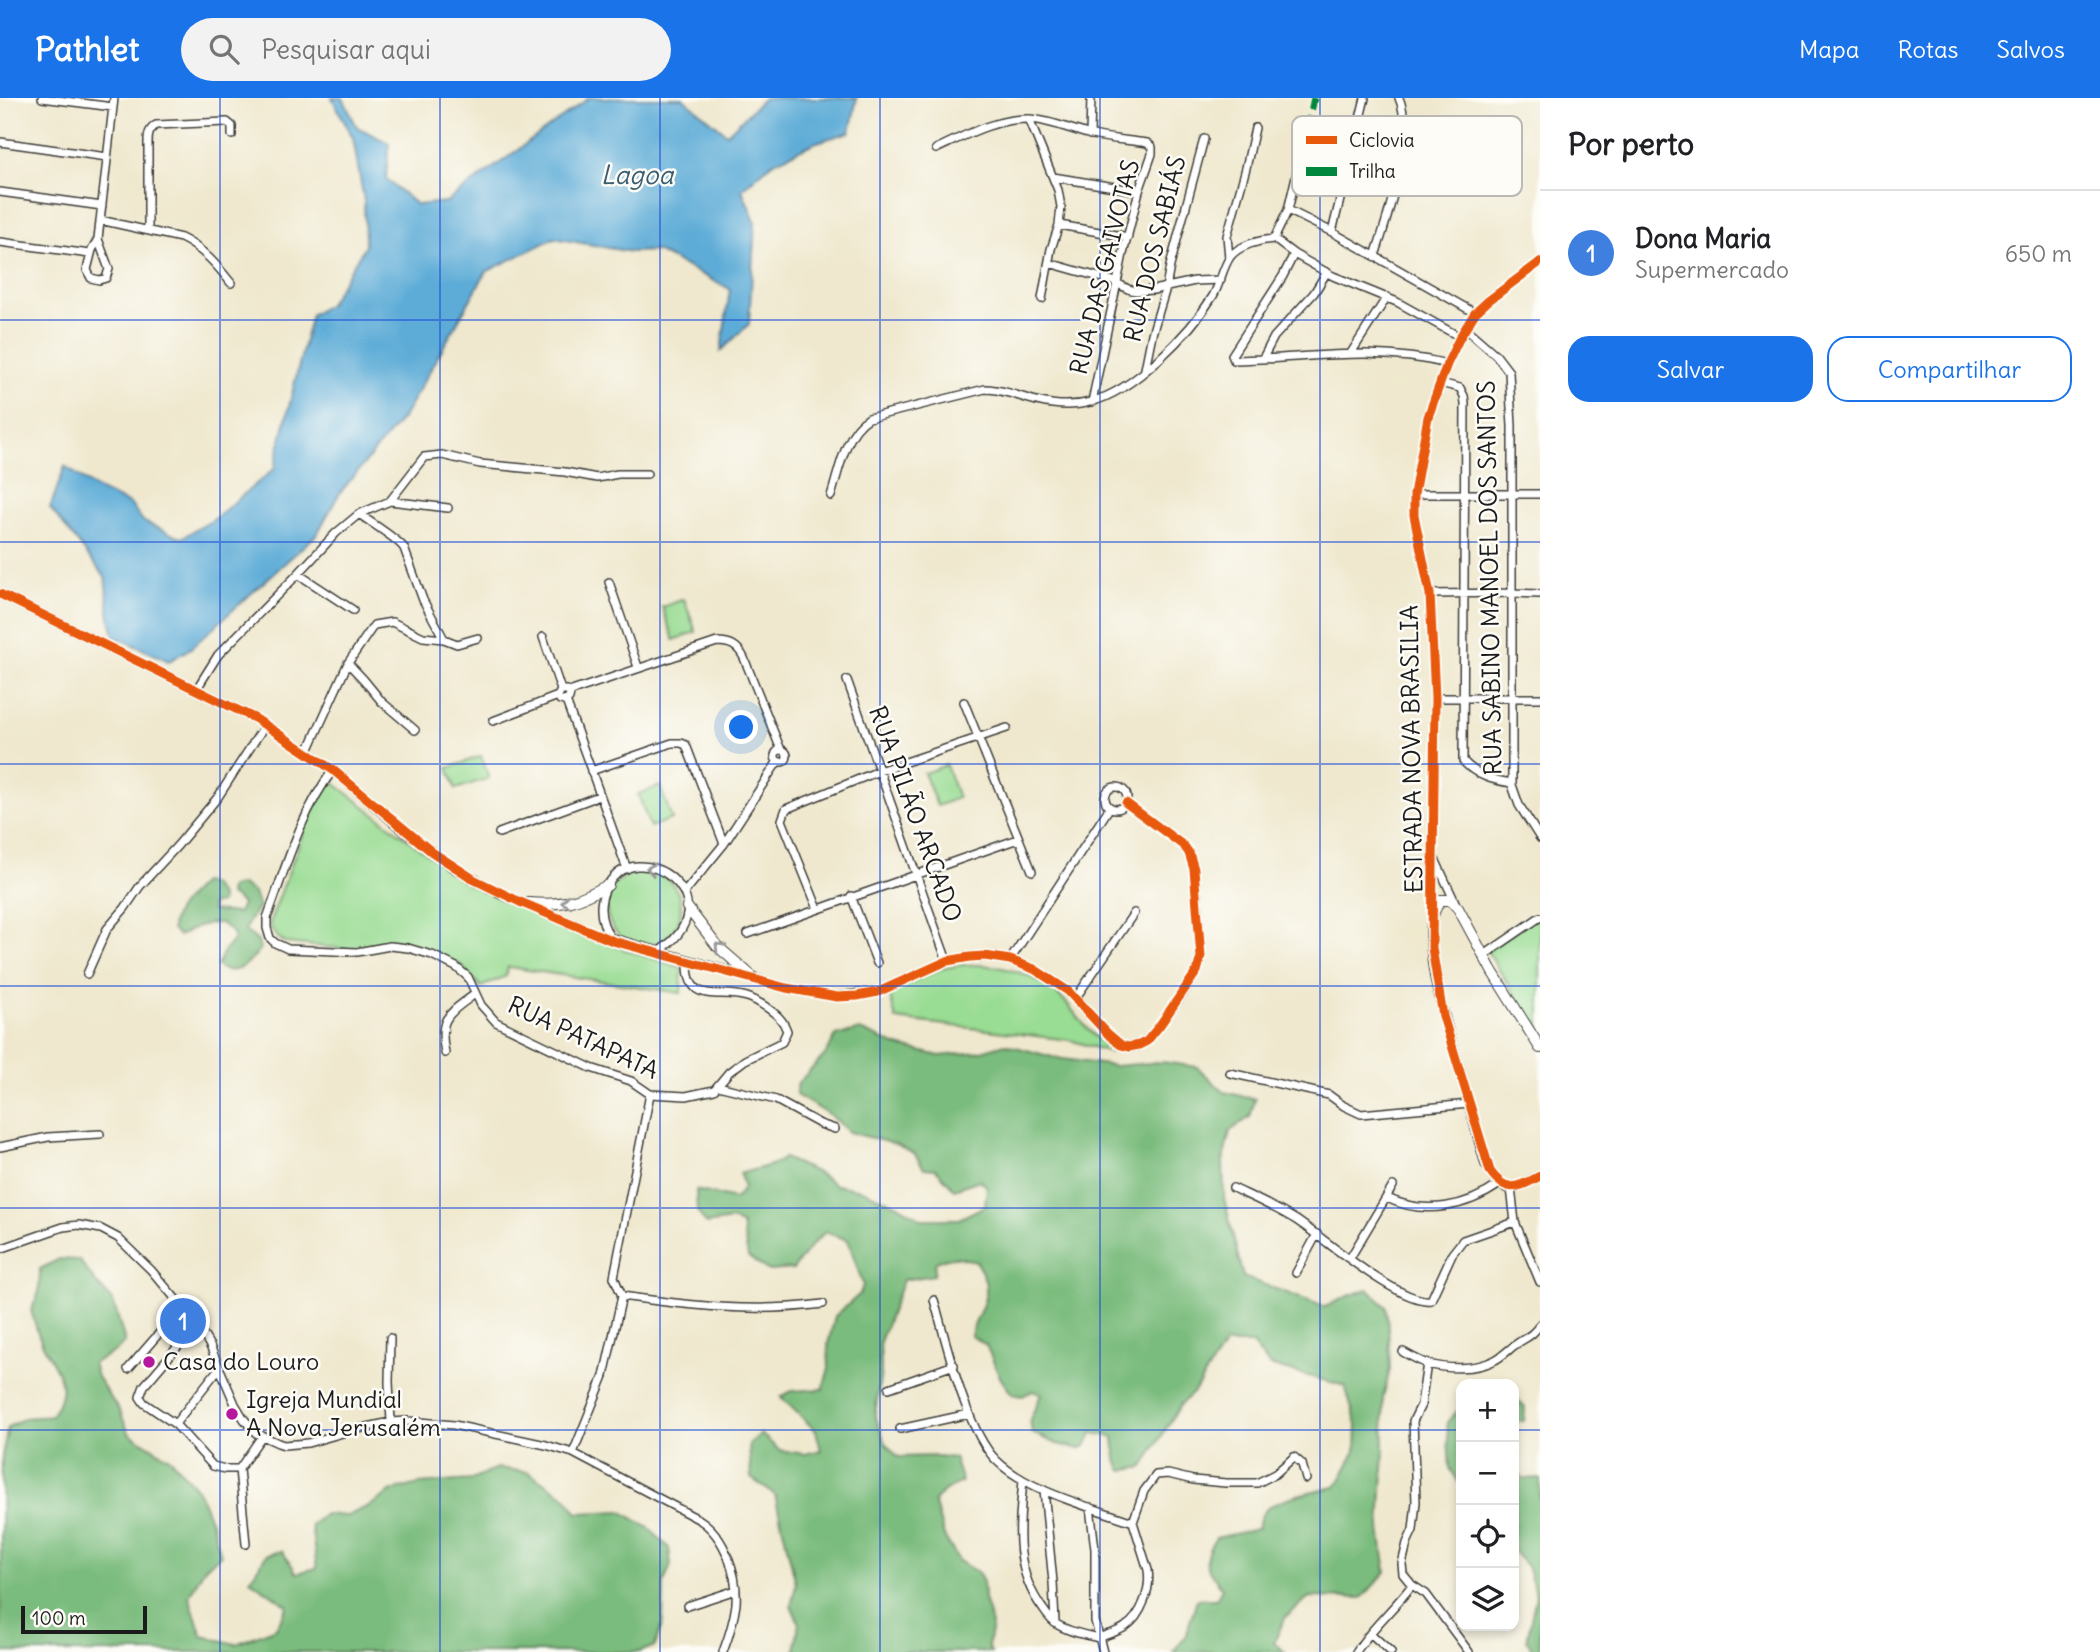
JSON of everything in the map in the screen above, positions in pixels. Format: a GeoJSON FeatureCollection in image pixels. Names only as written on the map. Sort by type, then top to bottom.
{"type":"FeatureCollection","features":[{"type":"Feature","properties":{"kind":"street"},"geometry":{"type":"LineString","coordinates":[[42,98],[114,102],[98,239],[87,265],[88,275],[97,280],[106,278],[109,269],[98,239]]}},
{"type":"Feature","properties":{"kind":"street"},"geometry":{"type":"LineString","coordinates":[[936,149],[985,128],[1028,119],[1090,135],[1091,98]]}},
{"type":"Feature","properties":{"kind":"street"},"geometry":{"type":"LineString","coordinates":[[1361,116],[1365,98]]}},
{"type":"Feature","properties":{"kind":"street"},"geometry":{"type":"LineString","coordinates":[[1399,98],[1404,116]]}},
{"type":"Feature","properties":{"kind":"street"},"geometry":{"type":"LineString","coordinates":[[1028,119],[1060,200],[1059,225],[1042,299]]}},
{"type":"Feature","properties":{"kind":"street"},"geometry":{"type":"LineString","coordinates":[[148,230],[148,134],[152,127],[227,122],[232,126],[232,135]]}},
{"type":"Feature","properties":{"kind":"street"},"geometry":{"type":"LineString","coordinates":[[831,496],[853,434],[860,423],[869,418],[985,389],[1002,390],[1047,404],[1077,405],[1092,402],[1121,389],[1180,340],[1191,328],[1221,280],[1229,258],[1229,227],[1247,168],[1255,128]]}},
{"type":"Feature","properties":{"kind":"street","name":"RUA DAS GAIVOTAS"},"geometry":{"type":"LineString","coordinates":[[1090,135],[1147,144],[1152,148],[1117,283],[1092,402]]}},
{"type":"Feature","properties":{"kind":"street","name":"RUA DOS SABIÁS"},"geometry":{"type":"LineString","coordinates":[[1145,369],[1204,139]]}},
{"type":"Feature","properties":{"kind":"street"},"geometry":{"type":"LineString","coordinates":[[0,142],[107,157]]}},
{"type":"Feature","properties":{"kind":"street"},"geometry":{"type":"LineString","coordinates":[[1053,177],[1139,191]]}},
{"type":"Feature","properties":{"kind":"street"},"geometry":{"type":"LineString","coordinates":[[0,192],[102,206]]}},
{"type":"Feature","properties":{"kind":"street"},"geometry":{"type":"LineString","coordinates":[[1274,239],[1288,210],[1292,193]]}},
{"type":"Feature","properties":{"kind":"street"},"geometry":{"type":"LineString","coordinates":[[1332,232],[1341,196]]}},
{"type":"Feature","properties":{"kind":"street"},"geometry":{"type":"LineString","coordinates":[[1375,256],[1392,196]]}},
{"type":"Feature","properties":{"kind":"street"},"geometry":{"type":"LineString","coordinates":[[1288,210],[1475,313]]}},
{"type":"Feature","properties":{"kind":"street"},"geometry":{"type":"LineString","coordinates":[[100,220],[181,238],[192,243],[231,283]]}},
{"type":"Feature","properties":{"kind":"street"},"geometry":{"type":"LineString","coordinates":[[1059,225],[1128,237]]}},
{"type":"Feature","properties":{"kind":"street"},"geometry":{"type":"LineString","coordinates":[[1229,258],[1241,248],[1274,239],[1294,254],[1327,272],[1387,297],[1460,337]]}},
{"type":"Feature","properties":{"kind":"street"},"geometry":{"type":"LineString","coordinates":[[0,242],[90,254]]}},
{"type":"Feature","properties":{"kind":"street"},"geometry":{"type":"LineString","coordinates":[[1294,254],[1232,357],[1234,360],[1351,353],[1407,355],[1447,364]]}},
{"type":"Feature","properties":{"kind":"street"},"geometry":{"type":"LineString","coordinates":[[1049,263],[1136,290],[1221,280]]}},
{"type":"Feature","properties":{"kind":"street","name":"ESTRADA NOVA BRASILIA"},"geometry":{"type":"LineString","coordinates":[[1506,1186],[1486,1164],[1439,997],[1432,948],[1434,698],[1430,593],[1414,515],[1414,494],[1426,426],[1447,364],[1460,337],[1475,313],[1488,301],[1539,266]]}},
{"type":"Feature","properties":{"kind":"street"},"geometry":{"type":"LineString","coordinates":[[1264,358],[1274,337],[1314,293],[1327,272]]}},
{"type":"Feature","properties":{"kind":"street"},"geometry":{"type":"LineString","coordinates":[[1351,353],[1387,297]]}},
{"type":"Feature","properties":{"kind":"street","name":"RUA SABINO MANOEL DOS SANTOS"},"geometry":{"type":"LineString","coordinates":[[1465,328],[1496,355],[1509,372],[1513,494],[1512,783],[1515,796],[1540,838]]}},
{"type":"Feature","properties":{"kind":"street"},"geometry":{"type":"LineString","coordinates":[[1440,383],[1460,388],[1464,396],[1463,761],[1490,780],[1512,783]]}},
{"type":"Feature","properties":{"kind":"street"},"geometry":{"type":"LineString","coordinates":[[196,690],[218,655],[336,533],[359,514],[390,501],[424,457],[432,454],[488,465],[565,472],[597,478],[618,474],[647,474]]}},
{"type":"Feature","properties":{"kind":"street"},"geometry":{"type":"LineString","coordinates":[[1414,494],[1540,494]]}},
{"type":"Feature","properties":{"kind":"street"},"geometry":{"type":"LineString","coordinates":[[390,501],[448,508]]}},
{"type":"Feature","properties":{"kind":"street"},"geometry":{"type":"LineString","coordinates":[[359,514],[400,542],[423,600],[444,639]]}},
{"type":"Feature","properties":{"kind":"street"},"geometry":{"type":"LineString","coordinates":[[298,574],[353,610]]}},
{"type":"Feature","properties":{"kind":"street"},"geometry":{"type":"LineString","coordinates":[[609,582],[638,667]]}},
{"type":"Feature","properties":{"kind":"street"},"geometry":{"type":"LineString","coordinates":[[1430,593],[1540,594]]}},
{"type":"Feature","properties":{"kind":"street"},"geometry":{"type":"LineString","coordinates":[[0,594],[265,725],[333,770],[432,852],[475,880],[613,941],[817,995],[837,997],[878,992],[947,961],[985,956],[1010,960],[1051,978],[1121,1045],[1129,1047],[1147,1041],[1197,971],[1201,957],[1194,869],[1184,846],[1126,803]]}},
{"type":"Feature","properties":{"kind":"street"},"geometry":{"type":"LineString","coordinates":[[307,752],[348,663],[374,625],[392,622],[423,637],[444,639],[457,645],[478,638]]}},
{"type":"Feature","properties":{"kind":"street"},"geometry":{"type":"LineString","coordinates":[[543,637],[562,693],[560,700],[566,701],[627,869]]}},
{"type":"Feature","properties":{"kind":"street"},"geometry":{"type":"LineString","coordinates":[[493,721],[562,693],[718,642],[727,642],[740,650],[781,750],[776,755],[778,761],[724,844],[684,893]]}},
{"type":"Feature","properties":{"kind":"street"},"geometry":{"type":"LineString","coordinates":[[348,663],[382,702],[415,730]]}},
{"type":"Feature","properties":{"kind":"street","name":"RUA PILÃO ARCADO"},"geometry":{"type":"LineString","coordinates":[[847,680],[947,961]]}},
{"type":"Feature","properties":{"kind":"street"},"geometry":{"type":"LineString","coordinates":[[1434,698],[1540,698]]}},
{"type":"Feature","properties":{"kind":"street"},"geometry":{"type":"LineString","coordinates":[[964,702],[1032,871]]}},
{"type":"Feature","properties":{"kind":"street"},"geometry":{"type":"LineString","coordinates":[[87,974],[107,929],[140,886],[218,797],[265,725]]}},
{"type":"Feature","properties":{"kind":"street"},"geometry":{"type":"LineString","coordinates":[[818,909],[782,820],[783,812],[789,807],[879,771],[1007,728]]}},
{"type":"Feature","properties":{"kind":"street"},"geometry":{"type":"LineString","coordinates":[[591,771],[672,743],[686,745],[724,844]]}},
{"type":"Feature","properties":{"kind":"street","name":"RUA PATAPATA"},"geometry":{"type":"LineString","coordinates":[[333,770],[303,820],[267,918],[270,938],[275,943],[288,948],[332,952],[357,952],[390,946],[432,955],[456,967],[468,977],[485,1012],[503,1026],[591,1068],[631,1081],[650,1094],[686,1096],[707,1092],[718,1086],[729,1072],[745,1059],[782,1042],[787,1031],[777,1014],[748,997],[701,993],[689,979],[688,962]]}},
{"type":"Feature","properties":{"kind":"street"},"geometry":{"type":"LineString","coordinates":[[1120,787],[1126,794],[1126,803],[1119,808],[1110,807],[1104,799],[1107,790],[1120,787]]}},
{"type":"Feature","properties":{"kind":"street"},"geometry":{"type":"LineString","coordinates":[[499,833],[599,796]]}},
{"type":"Feature","properties":{"kind":"street"},"geometry":{"type":"LineString","coordinates":[[1010,960],[1110,807]]}},
{"type":"Feature","properties":{"kind":"street"},"geometry":{"type":"LineString","coordinates":[[748,934],[915,873],[1018,839]]}},
{"type":"Feature","properties":{"kind":"street","name":"ESTRADA NOVA BRASILIA"},"geometry":{"type":"LineString","coordinates":[[1434,855],[1483,956],[1540,1048]]}},
{"type":"Feature","properties":{"kind":"street"},"geometry":{"type":"LineString","coordinates":[[613,941],[604,928],[600,914],[601,898],[616,876],[627,869],[650,866],[670,875],[684,893],[687,907],[686,921],[680,934],[656,953]]}},
{"type":"Feature","properties":{"kind":"street"},"geometry":{"type":"LineString","coordinates":[[520,902],[564,904],[608,885]]}},
{"type":"Feature","properties":{"kind":"street"},"geometry":{"type":"LineString","coordinates":[[851,897],[877,963]]}},
{"type":"Feature","properties":{"kind":"street"},"geometry":{"type":"LineString","coordinates":[[1433,913],[1438,901],[1445,899],[1458,908]]}},
{"type":"Feature","properties":{"kind":"street"},"geometry":{"type":"LineString","coordinates":[[687,907],[717,946],[757,981]]}},
{"type":"Feature","properties":{"kind":"street"},"geometry":{"type":"LineString","coordinates":[[1075,999],[1134,913]]}},
{"type":"Feature","properties":{"kind":"street"},"geometry":{"type":"LineString","coordinates":[[1483,956],[1540,917]]}},
{"type":"Feature","properties":{"kind":"street"},"geometry":{"type":"LineString","coordinates":[[445,1053],[442,1035],[445,1021],[451,1013],[475,995]]}},
{"type":"Feature","properties":{"kind":"street"},"geometry":{"type":"LineString","coordinates":[[1230,1073],[1329,1095],[1361,1114],[1469,1104]]}},
{"type":"Feature","properties":{"kind":"street"},"geometry":{"type":"LineString","coordinates":[[718,1086],[776,1100],[820,1124],[835,1129]]}},
{"type":"Feature","properties":{"kind":"street"},"geometry":{"type":"LineString","coordinates":[[573,1453],[604,1376],[622,1296],[614,1277],[650,1094]]}},
{"type":"Feature","properties":{"kind":"street"},"geometry":{"type":"LineString","coordinates":[[0,1147],[48,1137],[100,1135]]}},
{"type":"Feature","properties":{"kind":"street"},"geometry":{"type":"LineString","coordinates":[[1387,1198],[1416,1208],[1438,1208],[1474,1199],[1506,1186],[1528,1183],[1540,1176]]}},
{"type":"Feature","properties":{"kind":"street"},"geometry":{"type":"LineString","coordinates":[[1350,1258],[1393,1186]]}},
{"type":"Feature","properties":{"kind":"street"},"geometry":{"type":"LineString","coordinates":[[1506,1186],[1515,1222],[1540,1282]]}},
{"type":"Feature","properties":{"kind":"street"},"geometry":{"type":"LineString","coordinates":[[1233,1188],[1294,1219],[1378,1279],[1429,1301],[1452,1254],[1463,1240],[1515,1222]]}},
{"type":"Feature","properties":{"kind":"street"},"geometry":{"type":"LineString","coordinates":[[0,1249],[63,1227],[79,1225],[111,1233],[151,1270],[197,1324],[220,1367],[235,1404],[251,1428],[284,1445],[308,1443],[391,1422],[454,1425],[573,1453],[710,1527],[726,1552],[736,1590],[731,1630],[723,1652]]}},
{"type":"Feature","properties":{"kind":"street"},"geometry":{"type":"LineString","coordinates":[[1296,1273],[1317,1234]]}},
{"type":"Feature","properties":{"kind":"street"},"geometry":{"type":"LineString","coordinates":[[622,1296],[736,1308],[787,1308],[823,1304]]}},
{"type":"Feature","properties":{"kind":"street"},"geometry":{"type":"LineString","coordinates":[[934,1300],[969,1414],[988,1451],[1024,1480],[1044,1490],[1133,1522]]}},
{"type":"Feature","properties":{"kind":"street"},"geometry":{"type":"LineString","coordinates":[[128,1369],[182,1307]]}},
{"type":"Feature","properties":{"kind":"street"},"geometry":{"type":"LineString","coordinates":[[197,1324],[144,1386],[140,1395],[142,1401],[175,1424],[213,1466],[239,1469]]}},
{"type":"Feature","properties":{"kind":"street"},"geometry":{"type":"LineString","coordinates":[[1403,1352],[1427,1363],[1467,1367],[1486,1364],[1532,1336],[1540,1324]]}},
{"type":"Feature","properties":{"kind":"street"},"geometry":{"type":"LineString","coordinates":[[390,1338],[391,1422]]}},
{"type":"Feature","properties":{"kind":"street"},"geometry":{"type":"LineString","coordinates":[[1427,1363],[1421,1405],[1413,1421],[1416,1502],[1413,1530],[1402,1564],[1403,1574],[1412,1585],[1426,1594],[1469,1652]]}},
{"type":"Feature","properties":{"kind":"street"},"geometry":{"type":"LineString","coordinates":[[889,1388],[954,1365]]}},
{"type":"Feature","properties":{"kind":"street"},"geometry":{"type":"LineString","coordinates":[[175,1424],[220,1367]]}},
{"type":"Feature","properties":{"kind":"street"},"geometry":{"type":"LineString","coordinates":[[900,1429],[969,1414]]}},
{"type":"Feature","properties":{"kind":"street"},"geometry":{"type":"LineString","coordinates":[[246,1544],[239,1469],[262,1436]]}},
{"type":"Feature","properties":{"kind":"street"},"geometry":{"type":"LineString","coordinates":[[1024,1480],[1020,1522],[1024,1576],[1032,1594],[1055,1624],[1099,1638],[1129,1624],[1138,1614],[1145,1598],[1149,1576],[1133,1522],[1151,1478],[1168,1474],[1193,1480],[1257,1483],[1275,1474],[1294,1457],[1302,1464],[1306,1479]]}},
{"type":"Feature","properties":{"kind":"street"},"geometry":{"type":"LineString","coordinates":[[1044,1490],[1055,1624]]}},
{"type":"Feature","properties":{"kind":"street"},"geometry":{"type":"LineString","coordinates":[[1090,1507],[1095,1549],[1095,1621],[1103,1652]]}},
{"type":"Feature","properties":{"kind":"street"},"geometry":{"type":"LineString","coordinates":[[1356,1652],[1412,1585]]}},
{"type":"Feature","properties":{"kind":"street"},"geometry":{"type":"LineString","coordinates":[[688,1606],[736,1590]]}},
{"type":"Feature","properties":{"kind":"street"},"geometry":{"type":"LineString","coordinates":[[1370,1633],[1391,1652]]}},
{"type":"Feature","properties":{"kind":"green space"},"geometry":{"type":"Polygon","coordinates":[[[684,599],[696,632],[674,640],[662,607],[684,599]]]}},
{"type":"Feature","properties":{"kind":"green space"},"geometry":{"type":"Polygon","coordinates":[[[481,756],[489,778],[456,789],[448,768],[481,756]]]}},
{"type":"Feature","properties":{"kind":"green space"},"geometry":{"type":"Polygon","coordinates":[[[946,765],[958,798],[937,806],[924,773],[946,765]]]}},
{"type":"Feature","properties":{"kind":"green space"},"geometry":{"type":"Polygon","coordinates":[[[334,783],[465,883],[626,950],[682,968],[681,993],[508,967],[506,976],[481,987],[461,965],[429,951],[383,943],[357,950],[285,943],[275,935],[270,925],[271,919],[308,820],[324,788],[334,783]]]}},
{"type":"Feature","properties":{"kind":"green space"},"geometry":{"type":"Polygon","coordinates":[[[660,786],[672,819],[650,827],[638,794],[660,786]]]}},
{"type":"Feature","properties":{"kind":"green space"},"geometry":{"type":"Polygon","coordinates":[[[644,871],[658,874],[670,882],[678,894],[681,908],[678,922],[670,934],[658,942],[644,945],[630,942],[618,934],[610,922],[607,908],[610,894],[618,882],[630,874],[644,871]]]}},
{"type":"Feature","properties":{"kind":"green space"},"geometry":{"type":"Polygon","coordinates":[[[203,882],[212,885],[221,897],[221,903],[211,905],[212,911],[238,913],[242,904],[229,895],[230,887],[242,885],[254,893],[259,907],[245,931],[258,941],[260,949],[241,968],[229,971],[217,966],[234,939],[233,933],[221,923],[199,926],[179,936],[172,930],[178,910],[203,882]]]}},
{"type":"Feature","properties":{"kind":"green space"},"geometry":{"type":"Polygon","coordinates":[[[1540,914],[1540,1035],[1486,949],[1540,914]]]}},
{"type":"Feature","properties":{"kind":"green space"},"geometry":{"type":"Polygon","coordinates":[[[961,965],[991,966],[1034,978],[1058,995],[1089,1031],[1115,1051],[1110,1052],[1069,1040],[896,1019],[889,993],[940,969],[961,965]]]}},
{"type":"Feature","properties":{"kind":"green space"},"geometry":{"type":"Polygon","coordinates":[[[860,1030],[897,1046],[940,1056],[978,1052],[1005,1044],[1056,1058],[1115,1066],[1162,1062],[1197,1067],[1224,1092],[1255,1099],[1250,1117],[1230,1131],[1223,1161],[1224,1198],[1243,1277],[1325,1307],[1368,1289],[1386,1307],[1390,1369],[1383,1398],[1384,1450],[1380,1529],[1386,1572],[1362,1598],[1309,1597],[1285,1618],[1274,1642],[1285,1652],[1173,1652],[1186,1635],[1197,1599],[1216,1599],[1222,1588],[1212,1575],[1206,1559],[1216,1538],[1257,1529],[1263,1513],[1277,1503],[1297,1495],[1336,1487],[1356,1451],[1357,1425],[1345,1386],[1269,1365],[1252,1344],[1225,1344],[1194,1392],[1181,1404],[1143,1467],[1122,1471],[1116,1459],[1114,1437],[1092,1433],[1086,1446],[1079,1449],[1057,1444],[1032,1433],[1030,1419],[1041,1394],[1033,1391],[1022,1396],[1012,1394],[1001,1379],[986,1345],[971,1336],[985,1298],[985,1282],[978,1263],[951,1257],[935,1263],[934,1275],[903,1280],[880,1342],[881,1371],[875,1415],[886,1444],[898,1457],[954,1458],[962,1482],[945,1490],[934,1501],[944,1536],[959,1561],[978,1573],[983,1582],[984,1599],[992,1625],[988,1646],[991,1652],[795,1652],[799,1622],[791,1606],[796,1584],[775,1495],[751,1478],[749,1444],[761,1434],[779,1450],[805,1454],[821,1450],[816,1431],[781,1397],[791,1391],[823,1389],[829,1368],[828,1344],[835,1316],[860,1294],[863,1285],[848,1240],[825,1232],[793,1269],[769,1271],[748,1257],[742,1225],[732,1220],[706,1224],[697,1211],[696,1190],[735,1199],[744,1188],[740,1174],[784,1158],[818,1173],[836,1185],[862,1190],[896,1204],[922,1219],[959,1219],[985,1206],[987,1187],[980,1180],[954,1189],[936,1169],[924,1168],[914,1153],[895,1144],[849,1132],[830,1115],[796,1095],[798,1083],[825,1055],[836,1036],[860,1030]]]}},
{"type":"Feature","properties":{"kind":"green space"},"geometry":{"type":"Polygon","coordinates":[[[59,1259],[79,1260],[113,1301],[125,1342],[116,1351],[93,1363],[97,1377],[120,1412],[129,1433],[171,1459],[198,1490],[213,1527],[221,1555],[205,1567],[189,1596],[202,1636],[236,1644],[276,1628],[288,1606],[250,1580],[266,1555],[282,1551],[297,1573],[317,1568],[311,1525],[325,1514],[347,1516],[392,1491],[419,1484],[471,1480],[498,1468],[528,1472],[565,1496],[578,1513],[621,1511],[649,1528],[669,1548],[671,1565],[664,1583],[663,1622],[655,1646],[640,1652],[0,1652],[2,1456],[8,1427],[25,1418],[51,1416],[61,1395],[60,1378],[40,1339],[31,1311],[39,1292],[40,1269],[59,1259]]]}},
{"type":"Feature","properties":{"kind":"green space"},"geometry":{"type":"Polygon","coordinates":[[[1519,1402],[1525,1407],[1524,1421],[1519,1421],[1519,1402]]]}},
{"type":"Feature","properties":{"kind":"green space"},"geometry":{"type":"Polygon","coordinates":[[[1456,1412],[1456,1478],[1450,1468],[1447,1422],[1456,1412]]]}},
{"type":"Feature","properties":{"kind":"green space"},"geometry":{"type":"Polygon","coordinates":[[[1519,1474],[1524,1479],[1540,1478],[1540,1652],[1534,1652],[1527,1640],[1536,1595],[1527,1566],[1519,1557],[1519,1474]]]}},
{"type":"Feature","properties":{"kind":"water","name":"Lagoa"},"geometry":{"type":"Polygon","coordinates":[[[332,98],[343,98],[357,127],[389,143],[386,179],[417,205],[446,202],[589,98],[683,98],[727,134],[764,98],[857,98],[850,132],[814,143],[772,163],[742,189],[755,222],[749,324],[721,351],[730,289],[656,251],[631,252],[554,238],[486,272],[404,416],[339,494],[317,534],[191,648],[169,661],[114,636],[105,577],[50,508],[65,466],[95,488],[130,504],[144,522],[181,538],[213,520],[274,469],[311,315],[329,304],[365,246],[364,201],[353,138],[332,98]]]}},
{"type":"Feature","properties":{"kind":"marked path"},"geometry":{"type":"LineString","coordinates":[[1310,116],[1314,98]]}},
{"type":"Feature","properties":{"kind":"cycle path"},"geometry":{"type":"LineString","coordinates":[[1540,262],[1475,313],[1460,337],[1428,417],[1414,494],[1414,515],[1430,594],[1435,698],[1432,948],[1443,1016],[1490,1171],[1501,1183],[1513,1187],[1540,1176]]}},
{"type":"Feature","properties":{"kind":"cycle path"},"geometry":{"type":"LineString","coordinates":[[0,594],[256,719],[333,770],[432,852],[475,880],[613,941],[786,988],[837,997],[878,992],[947,961],[985,956],[1010,960],[1034,969],[1068,991],[1108,1034],[1121,1045],[1129,1047],[1147,1041],[1160,1025],[1197,971],[1201,957],[1194,869],[1189,853],[1184,846],[1126,803]]}},
{"type":"Feature","properties":{"kind":"place","name":"Dona Maria"},"geometry":{"type":"Point","coordinates":[183,1321]}},
{"type":"Feature","properties":{"kind":"place","name":"Casa do Louro"},"geometry":{"type":"Point","coordinates":[149,1362]}},
{"type":"Feature","properties":{"kind":"place","name":"Igreja Mundial A Nova Jerusalém"},"geometry":{"type":"Point","coordinates":[232,1414]}}]}
